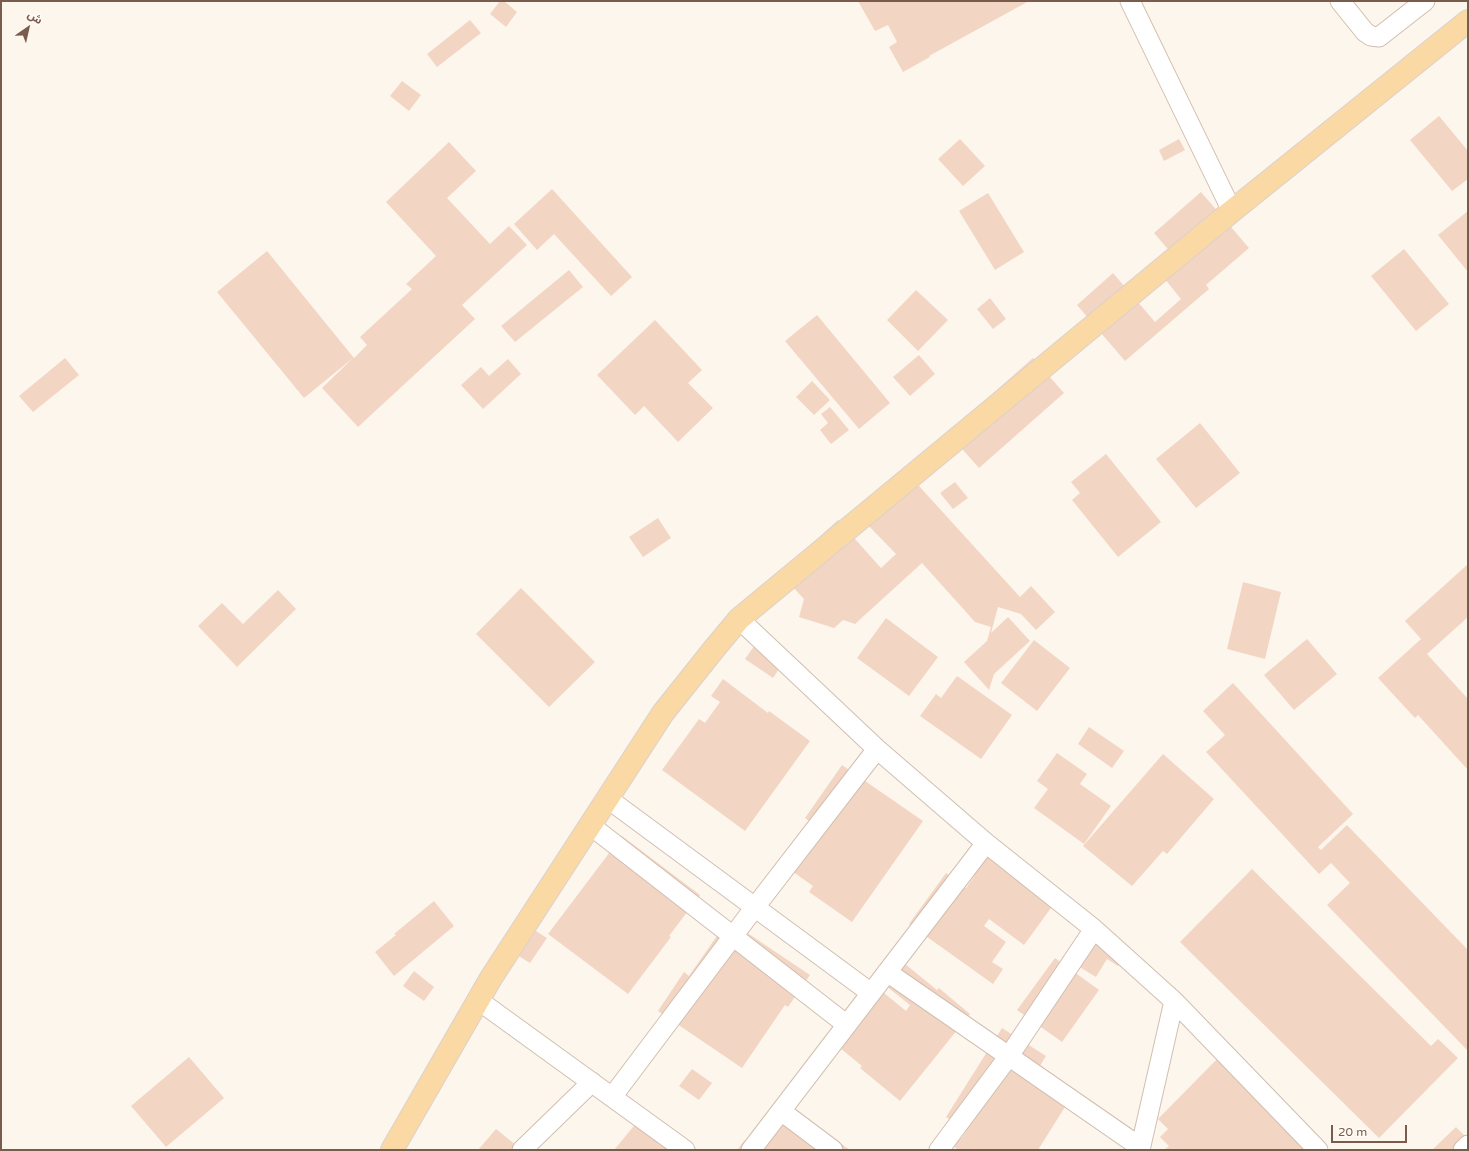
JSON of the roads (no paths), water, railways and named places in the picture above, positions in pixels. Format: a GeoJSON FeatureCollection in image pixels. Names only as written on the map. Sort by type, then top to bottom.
{"type":"FeatureCollection","features":[{"type":"Feature","properties":{"kind":"main road"},"geometry":{"type":"LineString","coordinates":[[392,1150],[491,978],[607,798],[663,713],[739,620],[1232,211],[1468,21]]}},
{"type":"Feature","properties":{"kind":"street"},"geometry":{"type":"LineString","coordinates":[[1130,1],[1232,211]]}},
{"type":"Feature","properties":{"kind":"street"},"geometry":{"type":"LineString","coordinates":[[1340,1],[1365,32],[1371,36],[1379,37],[1425,1]]}},
{"type":"Feature","properties":{"kind":"street"},"geometry":{"type":"LineString","coordinates":[[739,620],[877,749],[986,843],[1094,928],[1174,1002],[1318,1150]]}},
{"type":"Feature","properties":{"kind":"street"},"geometry":{"type":"LineString","coordinates":[[612,1097],[877,749]]}},
{"type":"Feature","properties":{"kind":"street"},"geometry":{"type":"LineString","coordinates":[[607,798],[871,993]]}},
{"type":"Feature","properties":{"kind":"street"},"geometry":{"type":"LineString","coordinates":[[590,825],[847,1025]]}},
{"type":"Feature","properties":{"kind":"street"},"geometry":{"type":"LineString","coordinates":[[751,1150],[986,843]]}},
{"type":"Feature","properties":{"kind":"street"},"geometry":{"type":"LineString","coordinates":[[938,1150],[1009,1056],[1094,928]]}},
{"type":"Feature","properties":{"kind":"street"},"geometry":{"type":"LineString","coordinates":[[887,972],[1140,1148],[1174,1002]]}},
{"type":"Feature","properties":{"kind":"street"},"geometry":{"type":"LineString","coordinates":[[478,1000],[685,1150]]}},
{"type":"Feature","properties":{"kind":"street"},"geometry":{"type":"LineString","coordinates":[[522,1150],[592,1082]]}},
{"type":"Feature","properties":{"kind":"street"},"geometry":{"type":"LineString","coordinates":[[781,1111],[833,1150]]}},
{"type":"Feature","properties":{"kind":"street"},"geometry":{"type":"LineString","coordinates":[[1463,1150],[1468,1145]]}}]}
